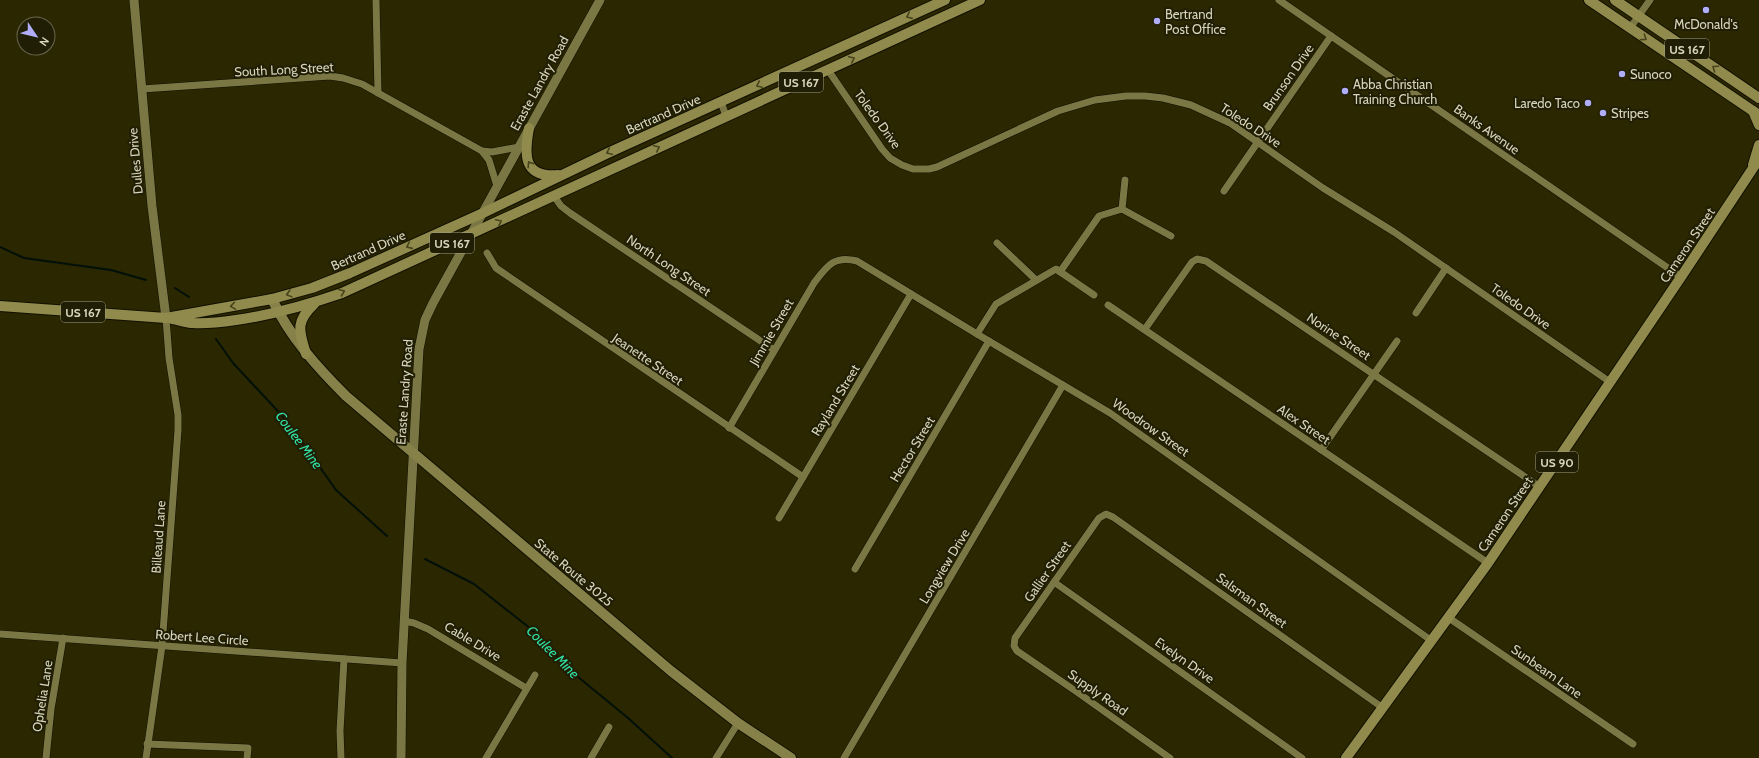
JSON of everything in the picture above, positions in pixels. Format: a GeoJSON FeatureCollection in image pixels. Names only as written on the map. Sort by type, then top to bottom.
{"type":"FeatureCollection","features":[{"type":"Feature","properties":{"kind":"main road","name":"Bertrand Drive"},"geometry":{"type":"LineString","coordinates":[[0,306],[166,318],[272,299],[312,288],[335,280],[483,213],[562,175],[945,0]]}},
{"type":"Feature","properties":{"kind":"main road","name":"US 167"},"geometry":{"type":"LineString","coordinates":[[166,318],[193,323],[222,322],[279,313],[316,302],[356,287],[980,0]]}},
{"type":"Feature","properties":{"kind":"main road","name":"US 167"},"geometry":{"type":"LineString","coordinates":[[1589,0],[1756,113]]}},
{"type":"Feature","properties":{"kind":"main road","name":"US 167"},"geometry":{"type":"LineString","coordinates":[[1616,0],[1759,98]]}},
{"type":"Feature","properties":{"kind":"main road"},"geometry":{"type":"LineString","coordinates":[[1739,83],[1759,89]]}},
{"type":"Feature","properties":{"kind":"main road"},"geometry":{"type":"LineString","coordinates":[[1756,113],[1759,125]]}},
{"type":"Feature","properties":{"kind":"main road"},"geometry":{"type":"LineString","coordinates":[[529,128],[526,158],[530,166],[535,172],[542,175],[562,175]]}},
{"type":"Feature","properties":{"kind":"main road"},"geometry":{"type":"LineString","coordinates":[[1755,172],[1759,146]]}},
{"type":"Feature","properties":{"kind":"main road"},"geometry":{"type":"LineString","coordinates":[[1755,172],[1759,159]]}},
{"type":"Feature","properties":{"kind":"main road","name":"Cameron Street"},"geometry":{"type":"LineString","coordinates":[[1346,758],[1488,563],[1739,190],[1755,172]]}},
{"type":"Feature","properties":{"kind":"main road","name":"State Route 3025"},"geometry":{"type":"LineString","coordinates":[[272,299],[290,332],[306,354],[346,396],[671,671],[738,723],[792,758]]}},
{"type":"Feature","properties":{"kind":"main road"},"geometry":{"type":"LineString","coordinates":[[306,354],[300,335],[299,326],[302,317],[316,302]]}},
{"type":"Feature","properties":{"kind":"street","name":"Dulles Drive"},"geometry":{"type":"LineString","coordinates":[[134,0],[152,206],[166,318]]}},
{"type":"Feature","properties":{"kind":"street"},"geometry":{"type":"LineString","coordinates":[[376,0],[378,93]]}},
{"type":"Feature","properties":{"kind":"street","name":"Eraste Landry Road"},"geometry":{"type":"LineString","coordinates":[[401,758],[402,663],[421,333],[433,303],[600,0]]}},
{"type":"Feature","properties":{"kind":"street","name":"Banks Avenue"},"geometry":{"type":"LineString","coordinates":[[1279,0],[1681,277]]}},
{"type":"Feature","properties":{"kind":"street"},"geometry":{"type":"LineString","coordinates":[[1630,28],[1650,0]]}},
{"type":"Feature","properties":{"kind":"street","name":"Brunson Drive"},"geometry":{"type":"LineString","coordinates":[[1224,191],[1331,36]]}},
{"type":"Feature","properties":{"kind":"street","name":"Toledo Drive"},"geometry":{"type":"LineString","coordinates":[[828,70],[882,149],[896,162],[913,169],[929,169],[942,165],[1068,107],[1095,100],[1126,96],[1163,98],[1191,105],[1219,117],[1323,188],[1394,232],[1610,382]]}},
{"type":"Feature","properties":{"kind":"street","name":"South Long Street"},"geometry":{"type":"LineString","coordinates":[[142,89],[330,76],[343,78],[378,93],[482,151]]}},
{"type":"Feature","properties":{"kind":"street","name":"Bertrand Drive"},"geometry":{"type":"LineString","coordinates":[[722,102],[726,116]]}},
{"type":"Feature","properties":{"kind":"street"},"geometry":{"type":"LineString","coordinates":[[482,151],[492,152],[519,147]]}},
{"type":"Feature","properties":{"kind":"street"},"geometry":{"type":"LineString","coordinates":[[482,151],[489,160],[497,186]]}},
{"type":"Feature","properties":{"kind":"street"},"geometry":{"type":"LineString","coordinates":[[1122,209],[1125,180]]}},
{"type":"Feature","properties":{"kind":"street","name":"North Long Street"},"geometry":{"type":"LineString","coordinates":[[554,196],[561,206],[570,213],[774,350]]}},
{"type":"Feature","properties":{"kind":"street"},"geometry":{"type":"LineString","coordinates":[[1060,272],[1099,216],[1122,209],[1171,236]]}},
{"type":"Feature","properties":{"kind":"street"},"geometry":{"type":"LineString","coordinates":[[997,243],[1036,280]]}},
{"type":"Feature","properties":{"kind":"street","name":"Jeanette Street"},"geometry":{"type":"LineString","coordinates":[[487,253],[496,268],[803,477]]}},
{"type":"Feature","properties":{"kind":"street","name":"Jimmie Street"},"geometry":{"type":"LineString","coordinates":[[729,428],[814,283],[829,265],[842,259]]}},
{"type":"Feature","properties":{"kind":"street","name":"Woodrow Street"},"geometry":{"type":"LineString","coordinates":[[842,259],[857,261],[1110,412],[1432,641]]}},
{"type":"Feature","properties":{"kind":"street","name":"Norine Street"},"geometry":{"type":"LineString","coordinates":[[1145,329],[1194,260],[1200,259],[1206,261],[1540,486]]}},
{"type":"Feature","properties":{"kind":"street"},"geometry":{"type":"LineString","coordinates":[[1416,313],[1446,268]]}},
{"type":"Feature","properties":{"kind":"street"},"geometry":{"type":"LineString","coordinates":[[977,334],[996,304],[1056,269],[1094,295]]}},
{"type":"Feature","properties":{"kind":"street","name":"Rayland Street"},"geometry":{"type":"LineString","coordinates":[[779,518],[911,294]]}},
{"type":"Feature","properties":{"kind":"street","name":"Alex Street"},"geometry":{"type":"LineString","coordinates":[[1108,304],[1488,563]]}},
{"type":"Feature","properties":{"kind":"street","name":"Billeaud Lane"},"geometry":{"type":"LineString","coordinates":[[146,758],[162,646],[178,430],[178,415],[169,358],[166,318]]}},
{"type":"Feature","properties":{"kind":"street","name":"Hector Street"},"geometry":{"type":"LineString","coordinates":[[855,568],[989,341]]}},
{"type":"Feature","properties":{"kind":"street"},"geometry":{"type":"LineString","coordinates":[[1321,450],[1397,341]]}},
{"type":"Feature","properties":{"kind":"street","name":"Longview Drive"},"geometry":{"type":"LineString","coordinates":[[844,758],[1064,385]]}},
{"type":"Feature","properties":{"kind":"street","name":"Gallier Street"},"geometry":{"type":"LineString","coordinates":[[1014,646],[1015,638],[1054,582],[1099,518],[1106,514]]}},
{"type":"Feature","properties":{"kind":"street","name":"Salsman Street"},"geometry":{"type":"LineString","coordinates":[[1106,514],[1113,517],[1170,556],[1383,708]]}},
{"type":"Feature","properties":{"kind":"street","name":"Evelyn Drive"},"geometry":{"type":"LineString","coordinates":[[1054,582],[1302,758]]}},
{"type":"Feature","properties":{"kind":"street","name":"Sunbeam Lane"},"geometry":{"type":"LineString","coordinates":[[1449,618],[1633,744]]}},
{"type":"Feature","properties":{"kind":"street","name":"Cable Drive"},"geometry":{"type":"LineString","coordinates":[[404,621],[414,623],[428,629],[526,688]]}},
{"type":"Feature","properties":{"kind":"street","name":"Robert Lee Circle"},"geometry":{"type":"LineString","coordinates":[[0,634],[402,663]]}},
{"type":"Feature","properties":{"kind":"street","name":"Ophelia Lane"},"geometry":{"type":"LineString","coordinates":[[46,758],[51,709],[64,638]]}},
{"type":"Feature","properties":{"kind":"street","name":"Supply Road"},"geometry":{"type":"LineString","coordinates":[[1014,646],[1018,651],[1170,758]]}},
{"type":"Feature","properties":{"kind":"street"},"geometry":{"type":"LineString","coordinates":[[342,758],[340,731],[344,659]]}},
{"type":"Feature","properties":{"kind":"street"},"geometry":{"type":"LineString","coordinates":[[486,758],[535,675]]}},
{"type":"Feature","properties":{"kind":"street"},"geometry":{"type":"LineString","coordinates":[[716,758],[738,723]]}},
{"type":"Feature","properties":{"kind":"street"},"geometry":{"type":"LineString","coordinates":[[591,758],[609,727]]}},
{"type":"Feature","properties":{"kind":"street"},"geometry":{"type":"LineString","coordinates":[[147,744],[248,748],[247,758]]}},
{"type":"Feature","properties":{"kind":"waterway","name":"Coulee Mine"},"geometry":{"type":"LineString","coordinates":[[0,247],[24,258],[111,270],[146,280]]}},
{"type":"Feature","properties":{"kind":"waterway","name":"Coulee Mine"},"geometry":{"type":"LineString","coordinates":[[175,288],[189,297]]}},
{"type":"Feature","properties":{"kind":"waterway","name":"Coulee Mine"},"geometry":{"type":"LineString","coordinates":[[216,339],[233,363],[288,422],[336,490],[387,536]]}},
{"type":"Feature","properties":{"kind":"waterway","name":"Coulee Mine"},"geometry":{"type":"LineString","coordinates":[[425,559],[474,584],[531,629],[572,672],[628,718],[672,758]]}},
{"type":"Feature","properties":{"kind":"place","name":"McDonald's"},"geometry":{"type":"Point","coordinates":[1706,10]}},
{"type":"Feature","properties":{"kind":"place","name":"Bertrand Post Office"},"geometry":{"type":"Point","coordinates":[1157,21]}},
{"type":"Feature","properties":{"kind":"place","name":"Sunoco"},"geometry":{"type":"Point","coordinates":[1622,74]}},
{"type":"Feature","properties":{"kind":"place","name":"Abba Christian Training Church"},"geometry":{"type":"Point","coordinates":[1345,91]}},
{"type":"Feature","properties":{"kind":"place","name":"Laredo Taco"},"geometry":{"type":"Point","coordinates":[1588,103]}},
{"type":"Feature","properties":{"kind":"place","name":"Stripes"},"geometry":{"type":"Point","coordinates":[1603,113]}}]}
